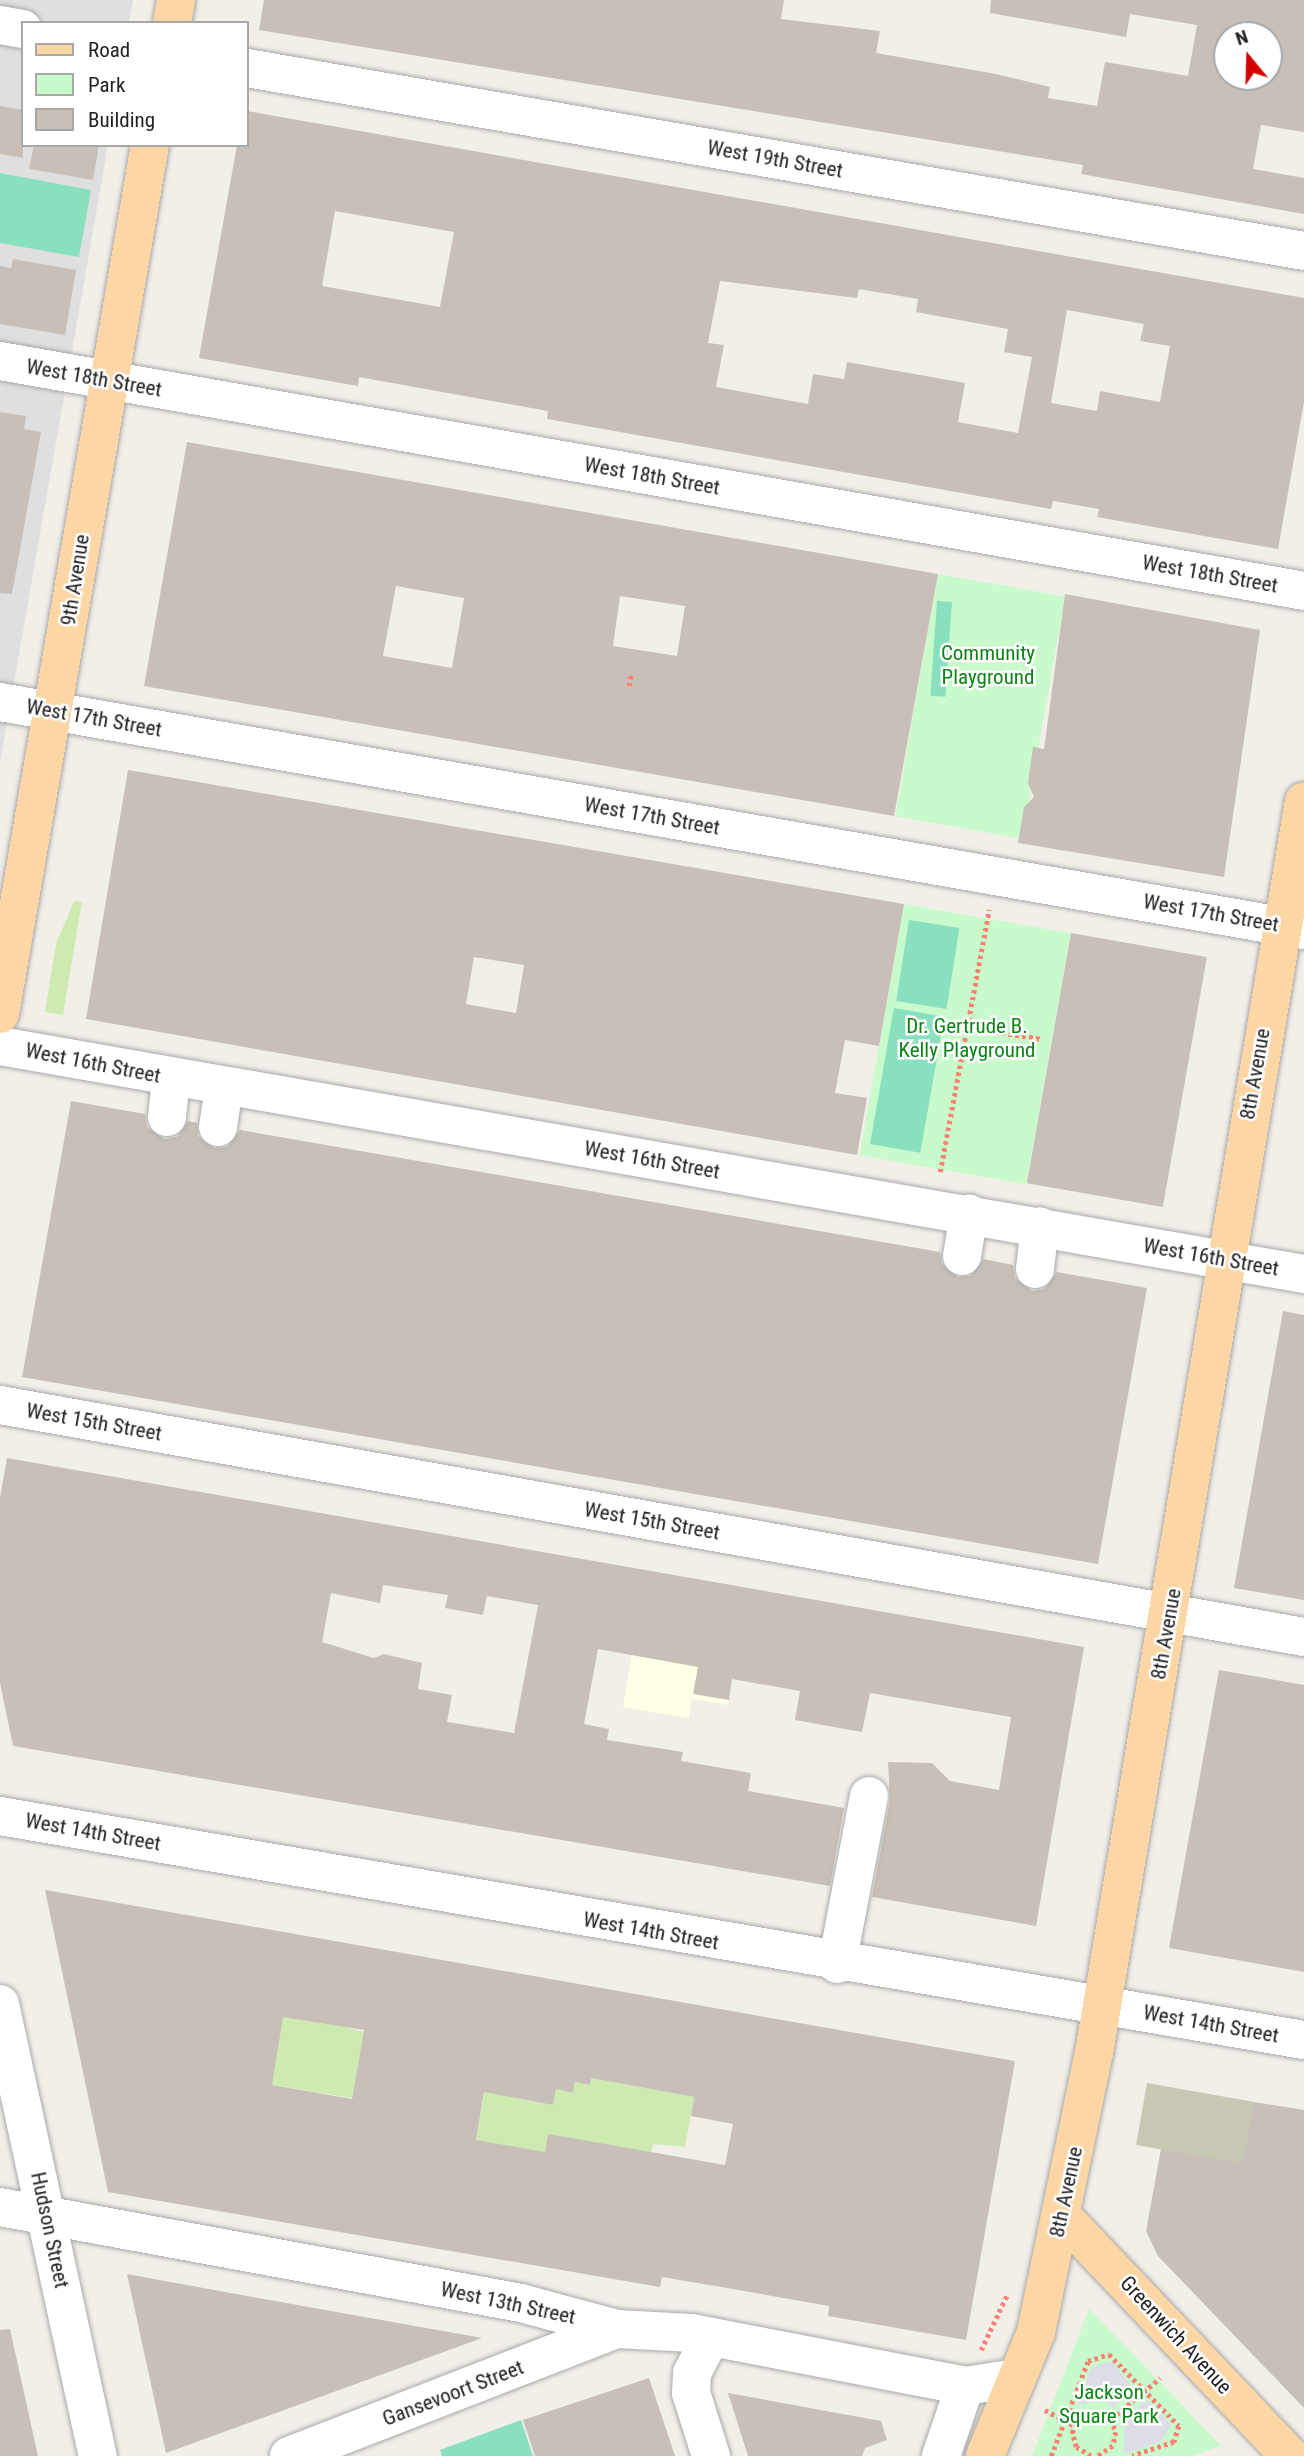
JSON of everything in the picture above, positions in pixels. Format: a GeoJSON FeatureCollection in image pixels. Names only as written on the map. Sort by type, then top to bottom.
{"type":"FeatureCollection","features":[{"type":"Feature","properties":{"kind":"main road"},"geometry":{"type":"LineString","coordinates":[[172,21],[176,0]]}},
{"type":"Feature","properties":{"kind":"main road","name":"9th Avenue"},"geometry":{"type":"LineString","coordinates":[[0,1014],[54,711],[107,380],[150,147]]}},
{"type":"Feature","properties":{"kind":"main road","name":"8th Avenue"},"geometry":{"type":"LineString","coordinates":[[985,2456],[1036,2332],[1103,2006],[1171,1613],[1223,1259],[1293,928],[1304,801]]}},
{"type":"Feature","properties":{"kind":"main road","name":"Greenwich Avenue"},"geometry":{"type":"LineString","coordinates":[[1061,2214],[1290,2456]]}},
{"type":"Feature","properties":{"kind":"street"},"geometry":{"type":"LineString","coordinates":[[0,25],[21,29]]}},
{"type":"Feature","properties":{"kind":"street","name":"West 19th Street"},"geometry":{"type":"LineString","coordinates":[[248,68],[1304,251]]}},
{"type":"Feature","properties":{"kind":"street","name":"West 18th Street"},"geometry":{"type":"LineString","coordinates":[[0,361],[1304,591]]}},
{"type":"Feature","properties":{"kind":"street","name":"West 17th Street"},"geometry":{"type":"LineString","coordinates":[[0,702],[1293,928]]}},
{"type":"Feature","properties":{"kind":"street","name":"West 16th Street"},"geometry":{"type":"LineString","coordinates":[[0,1046],[1304,1274]]}},
{"type":"Feature","properties":{"kind":"street"},"geometry":{"type":"LineString","coordinates":[[167,1117],[171,1078]]}},
{"type":"Feature","properties":{"kind":"street"},"geometry":{"type":"LineString","coordinates":[[218,1127],[224,1087]]}},
{"type":"Feature","properties":{"kind":"street"},"geometry":{"type":"LineString","coordinates":[[962,1256],[969,1214]]}},
{"type":"Feature","properties":{"kind":"street"},"geometry":{"type":"LineString","coordinates":[[1035,1269],[1041,1226]]}},
{"type":"Feature","properties":{"kind":"street","name":"West 15th Street"},"geometry":{"type":"LineString","coordinates":[[0,1405],[1304,1637]]}},
{"type":"Feature","properties":{"kind":"street"},"geometry":{"type":"LineString","coordinates":[[837,1964],[869,1797]]}},
{"type":"Feature","properties":{"kind":"street","name":"West 14th Street"},"geometry":{"type":"LineString","coordinates":[[0,1816],[837,1964],[1304,2040]]}},
{"type":"Feature","properties":{"kind":"street","name":"Hudson Street"},"geometry":{"type":"LineString","coordinates":[[0,2004],[49,2218],[98,2456]]}},
{"type":"Feature","properties":{"kind":"street","name":"West 13th Street"},"geometry":{"type":"LineString","coordinates":[[0,2207],[521,2303],[617,2329],[711,2337],[965,2386],[1016,2378]]}},
{"type":"Feature","properties":{"kind":"street","name":"Gansevoort Street"},"geometry":{"type":"LineString","coordinates":[[289,2456],[617,2329]]}},
{"type":"Feature","properties":{"kind":"street"},"geometry":{"type":"LineString","coordinates":[[711,2337],[692,2373],[691,2393],[711,2456]]}},
{"type":"Feature","properties":{"kind":"street"},"geometry":{"type":"LineString","coordinates":[[941,2456],[965,2386]]}},
{"type":"Feature","properties":{"kind":"path"},"geometry":{"type":"LineString","coordinates":[[629,686],[631,673]]}},
{"type":"Feature","properties":{"kind":"path"},"geometry":{"type":"LineString","coordinates":[[940,1172],[989,910]]}},
{"type":"Feature","properties":{"kind":"path"},"geometry":{"type":"LineString","coordinates":[[967,1027],[1042,1038]]}},
{"type":"Feature","properties":{"kind":"path"},"geometry":{"type":"LineString","coordinates":[[1051,2456],[1088,2361],[1109,2354],[1179,2426],[1174,2442],[1132,2456]]}},
{"type":"Feature","properties":{"kind":"path"},"geometry":{"type":"LineString","coordinates":[[1111,2419],[1160,2378]]}},
{"type":"Feature","properties":{"kind":"path"},"geometry":{"type":"LineString","coordinates":[[1045,2410],[1073,2426],[1076,2447],[1091,2456]]}},
{"type":"Feature","properties":{"kind":"path"},"geometry":{"type":"LineString","coordinates":[[1073,2426],[1090,2412],[1111,2419]]}},
{"type":"Feature","properties":{"kind":"path"},"geometry":{"type":"LineString","coordinates":[[1101,2456],[1116,2439],[1111,2419]]}},
{"type":"Feature","properties":{"kind":"shaded area"},"geometry":{"type":"Polygon","coordinates":[[[0,0],[133,0],[129,21],[21,21],[21,147],[108,147],[0,763],[0,0]]]}},
{"type":"Feature","properties":{"kind":"shaded area"},"geometry":{"type":"Polygon","coordinates":[[[646,1571],[735,1664],[728,1705],[692,1699],[689,1718],[623,1707],[646,1571]]]}},
{"type":"Feature","properties":{"kind":"shaded area"},"geometry":{"type":"Polygon","coordinates":[[[1147,2083],[1254,2102],[1243,2164],[1136,2145],[1147,2083]]]}},
{"type":"Feature","properties":{"kind":"shaded area"},"geometry":{"type":"Polygon","coordinates":[[[1112,2361],[1132,2386],[1114,2408],[1104,2401],[1076,2405],[1091,2367],[1112,2361]]]}},
{"type":"Feature","properties":{"kind":"shaded area"},"geometry":{"type":"Polygon","coordinates":[[[1147,2400],[1171,2424],[1161,2442],[1124,2454],[1124,2419],[1147,2400]]]}},
{"type":"Feature","properties":{"kind":"green space"},"geometry":{"type":"Polygon","coordinates":[[[0,173],[91,190],[79,257],[0,243],[0,173]]]}},
{"type":"Feature","properties":{"kind":"green space","name":"Community Playground"},"geometry":{"type":"Polygon","coordinates":[[[938,574],[1065,596],[1022,839],[895,816],[938,574]]]}},
{"type":"Feature","properties":{"kind":"green space"},"geometry":{"type":"Polygon","coordinates":[[[937,601],[952,602],[945,697],[930,696],[937,601]]]}},
{"type":"Feature","properties":{"kind":"green space"},"geometry":{"type":"Polygon","coordinates":[[[74,901],[82,902],[63,1015],[45,1012],[56,944],[74,901]]]}},
{"type":"Feature","properties":{"kind":"green space","name":"Dr. Gertrude B. Kelly Playground"},"geometry":{"type":"Polygon","coordinates":[[[904,904],[1070,933],[1026,1184],[860,1155],[904,904]]]}},
{"type":"Feature","properties":{"kind":"green space"},"geometry":{"type":"Polygon","coordinates":[[[909,920],[959,928],[947,1009],[896,1001],[909,920]]]}},
{"type":"Feature","properties":{"kind":"green space"},"geometry":{"type":"Polygon","coordinates":[[[894,1008],[944,1017],[920,1153],[870,1144],[894,1008]]]}},
{"type":"Feature","properties":{"kind":"green space"},"geometry":{"type":"Polygon","coordinates":[[[284,2006],[348,2010],[345,2027],[364,2032],[352,2098],[267,2084],[284,2006]]]}},
{"type":"Feature","properties":{"kind":"green space"},"geometry":{"type":"Polygon","coordinates":[[[488,2073],[523,2079],[520,2099],[553,2105],[556,2089],[573,2093],[575,2082],[590,2085],[591,2078],[694,2097],[685,2147],[653,2144],[640,2219],[545,2152],[521,2148],[518,2160],[476,2141],[488,2073]]]}},
{"type":"Feature","properties":{"kind":"green space","name":"Jackson Square Park"},"geometry":{"type":"Polygon","coordinates":[[[1089,2309],[1221,2446],[1191,2456],[1032,2456],[1089,2309]]]}},
{"type":"Feature","properties":{"kind":"green space"},"geometry":{"type":"Polygon","coordinates":[[[521,2420],[533,2456],[442,2456],[440,2450],[521,2420]]]}},
{"type":"Feature","properties":{"kind":"building"},"geometry":{"type":"Polygon","coordinates":[[[264,0],[784,0],[781,19],[880,31],[876,53],[996,74],[1050,87],[1048,98],[1097,106],[1105,62],[1188,76],[1197,25],[1130,14],[1126,37],[990,13],[991,0],[1304,0],[1304,132],[1261,125],[1253,169],[1304,178],[1304,214],[1081,174],[1083,165],[259,30],[264,0]]]}},
{"type":"Feature","properties":{"kind":"building"},"geometry":{"type":"Polygon","coordinates":[[[0,106],[21,110],[23,158],[0,154],[0,106]]]}},
{"type":"Feature","properties":{"kind":"building"},"geometry":{"type":"Polygon","coordinates":[[[248,111],[1304,298],[1304,402],[1278,549],[1097,517],[1099,509],[1053,501],[1051,509],[547,419],[548,411],[359,377],[358,386],[199,358],[237,147],[248,147],[248,111]],[[335,211],[322,286],[440,307],[454,232],[335,211]],[[720,281],[708,343],[724,345],[716,387],[808,404],[813,374],[844,379],[847,362],[965,383],[958,422],[1018,433],[1032,357],[1004,352],[1008,329],[916,312],[918,299],[859,289],[857,298],[720,281]],[[1067,310],[1051,403],[1097,411],[1100,391],[1160,402],[1170,346],[1140,341],[1144,324],[1067,310]]]}},
{"type":"Feature","properties":{"kind":"building"},"geometry":{"type":"Polygon","coordinates":[[[34,147],[99,147],[93,180],[29,169],[34,147]]]}},
{"type":"Feature","properties":{"kind":"building"},"geometry":{"type":"Polygon","coordinates":[[[13,259],[76,270],[65,335],[0,324],[0,266],[11,268],[13,259]]]}},
{"type":"Feature","properties":{"kind":"building"},"geometry":{"type":"Polygon","coordinates":[[[0,412],[26,416],[24,429],[41,432],[12,594],[0,593],[0,412]]]}},
{"type":"Feature","properties":{"kind":"building"},"geometry":{"type":"Polygon","coordinates":[[[187,442],[938,574],[894,816],[144,686],[187,442]],[[396,586],[383,656],[452,668],[464,598],[396,586]],[[620,596],[613,646],[677,656],[685,606],[620,596]]]}},
{"type":"Feature","properties":{"kind":"building"},"geometry":{"type":"Polygon","coordinates":[[[1065,594],[1260,630],[1224,877],[1018,843],[1024,807],[1034,797],[1028,783],[1033,747],[1044,749],[1065,594]]]}},
{"type":"Feature","properties":{"kind":"building"},"geometry":{"type":"Polygon","coordinates":[[[128,770],[904,904],[879,1046],[845,1040],[835,1093],[867,1098],[857,1155],[86,1019],[128,770]],[[474,957],[466,1004],[516,1013],[524,965],[474,957]]]}},
{"type":"Feature","properties":{"kind":"building"},"geometry":{"type":"Polygon","coordinates":[[[1071,933],[1207,957],[1163,1207],[1027,1183],[1071,933]]]}},
{"type":"Feature","properties":{"kind":"building"},"geometry":{"type":"Polygon","coordinates":[[[71,1101],[145,1114],[147,1127],[164,1139],[177,1137],[188,1121],[197,1123],[198,1136],[214,1148],[227,1147],[240,1130],[940,1252],[942,1264],[958,1277],[970,1276],[984,1259],[1013,1265],[1015,1278],[1032,1291],[1044,1289],[1057,1272],[1147,1288],[1098,1564],[22,1377],[71,1101]]]}},
{"type":"Feature","properties":{"kind":"building"},"geometry":{"type":"Polygon","coordinates":[[[1283,1311],[1304,1315],[1304,1600],[1234,1588],[1283,1311]]]}},
{"type":"Feature","properties":{"kind":"building"},"geometry":{"type":"Polygon","coordinates":[[[7,1458],[1084,1647],[1036,1926],[872,1897],[890,1800],[888,1762],[932,1763],[950,1781],[999,1790],[1011,1717],[870,1693],[862,1732],[795,1720],[800,1691],[732,1679],[729,1700],[693,1694],[698,1667],[598,1649],[584,1724],[609,1729],[607,1740],[683,1752],[681,1761],[751,1773],[748,1791],[844,1808],[830,1886],[13,1746],[0,1683],[0,1498],[7,1458]],[[383,1585],[380,1603],[331,1593],[322,1642],[374,1658],[384,1654],[422,1663],[418,1689],[452,1695],[447,1722],[514,1733],[538,1605],[487,1596],[483,1615],[445,1608],[448,1595],[383,1585]]]}},
{"type":"Feature","properties":{"kind":"building"},"geometry":{"type":"Polygon","coordinates":[[[1219,1670],[1304,1685],[1304,1972],[1169,1948],[1219,1670]]]}},
{"type":"Feature","properties":{"kind":"building"},"geometry":{"type":"Polygon","coordinates":[[[45,1890],[1015,2061],[966,2340],[828,2316],[829,2306],[733,2289],[662,2277],[660,2287],[108,2192],[45,1890]],[[283,2017],[272,2085],[352,2099],[364,2030],[283,2017]],[[591,2078],[590,2085],[575,2082],[573,2093],[556,2089],[553,2105],[484,2092],[476,2140],[545,2152],[548,2134],[725,2165],[733,2124],[691,2116],[694,2097],[591,2078]]]}},
{"type":"Feature","properties":{"kind":"building"},"geometry":{"type":"Polygon","coordinates":[[[1254,2102],[1304,2110],[1304,2408],[1158,2256],[1146,2231],[1161,2149],[1243,2163],[1254,2102]]]}},
{"type":"Feature","properties":{"kind":"building"},"geometry":{"type":"Polygon","coordinates":[[[127,2274],[236,2294],[482,2338],[166,2453],[127,2274]]]}},
{"type":"Feature","properties":{"kind":"building"},"geometry":{"type":"Polygon","coordinates":[[[10,2329],[38,2456],[0,2456],[0,2330],[10,2329]]]}},
{"type":"Feature","properties":{"kind":"building"},"geometry":{"type":"Polygon","coordinates":[[[649,2378],[675,2456],[535,2456],[523,2420],[649,2378]]]}},
{"type":"Feature","properties":{"kind":"building"},"geometry":{"type":"Polygon","coordinates":[[[728,2393],[881,2421],[887,2440],[865,2448],[862,2456],[748,2456],[728,2393]]]}}]}
